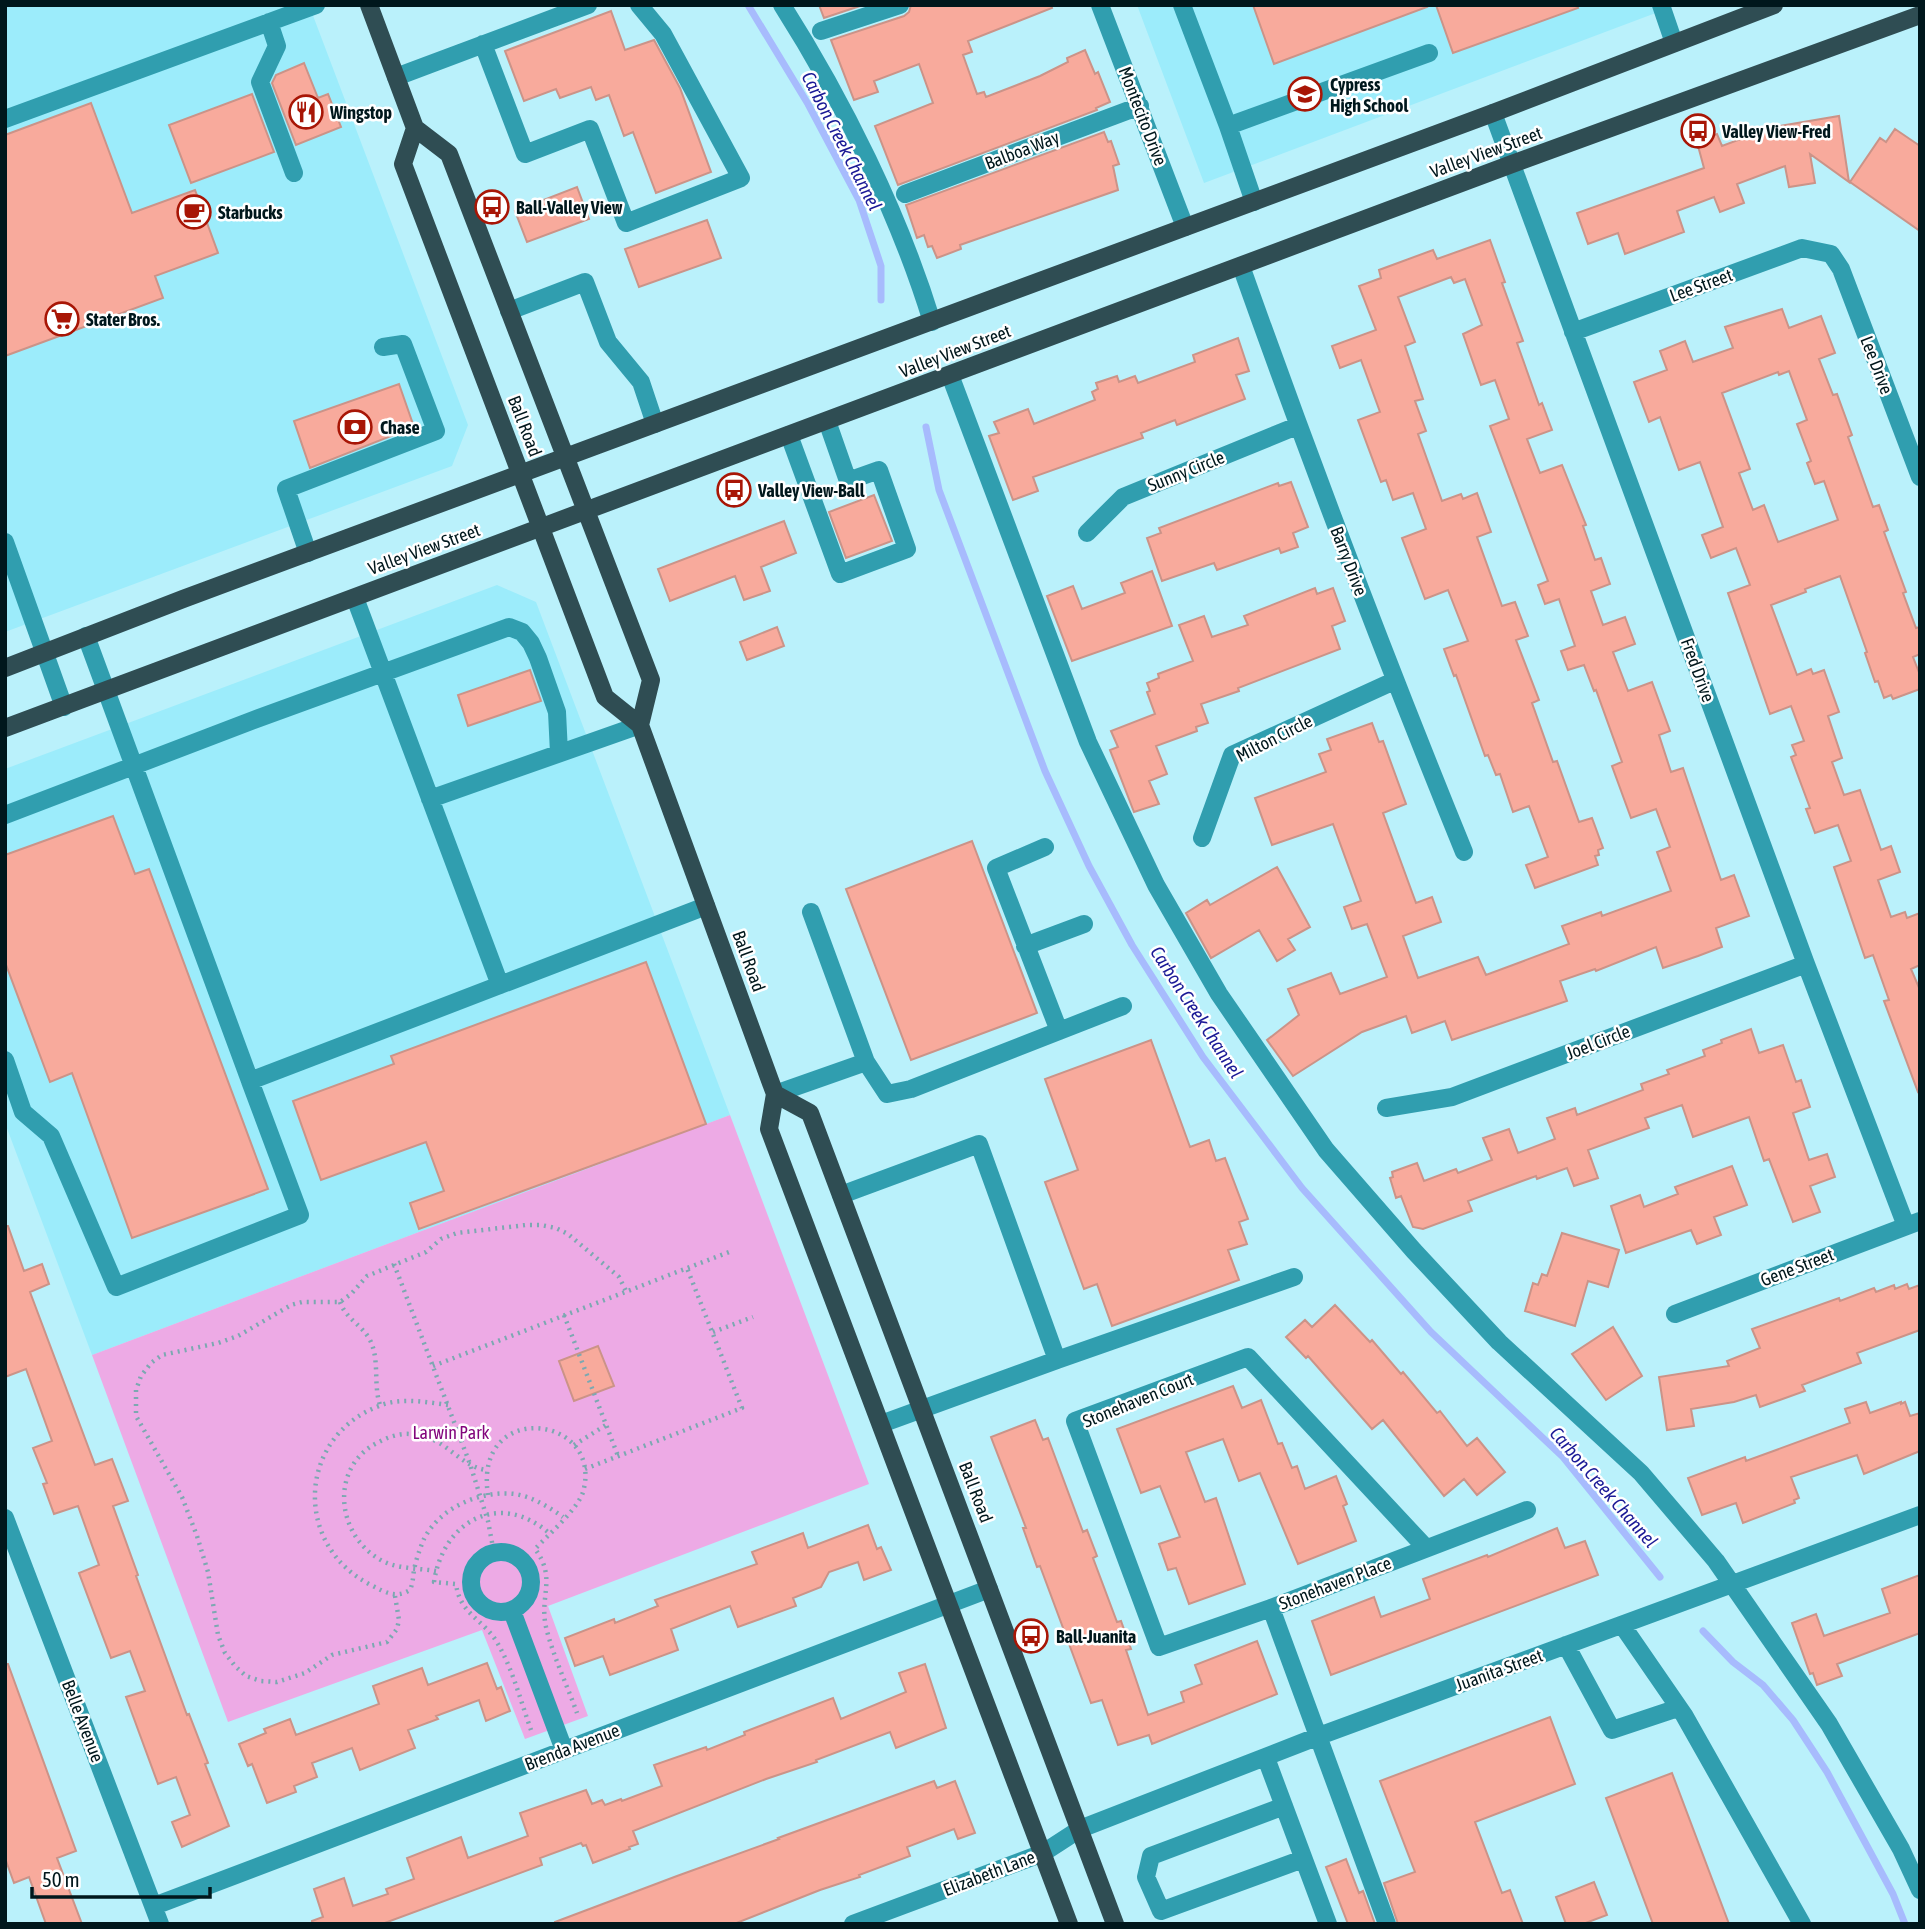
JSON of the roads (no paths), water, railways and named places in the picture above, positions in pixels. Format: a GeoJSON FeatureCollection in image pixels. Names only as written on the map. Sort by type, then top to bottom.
{"type":"FeatureCollection","features":[{"type":"Feature","properties":{"kind":"main road"},"geometry":{"type":"LineString","coordinates":[[369,5],[415,128]]}},
{"type":"Feature","properties":{"kind":"main road","name":"Valley View Street"},"geometry":{"type":"LineString","coordinates":[[5,668],[1493,113],[1774,5]]}},
{"type":"Feature","properties":{"kind":"main road","name":"Valley View Street"},"geometry":{"type":"LineString","coordinates":[[5,728],[1513,164],[1920,15]]}},
{"type":"Feature","properties":{"kind":"main road","name":"Ball Road"},"geometry":{"type":"LineString","coordinates":[[640,724],[651,680],[449,154],[415,128],[403,164],[605,697],[640,724],[775,1094],[769,1129],[1069,1924]]}},
{"type":"Feature","properties":{"kind":"main road","name":"Ball Road"},"geometry":{"type":"LineString","coordinates":[[775,1094],[810,1113],[1115,1924]]}},
{"type":"Feature","properties":{"kind":"street"},"geometry":{"type":"LineString","coordinates":[[5,119],[316,5]]}},
{"type":"Feature","properties":{"kind":"street"},"geometry":{"type":"LineString","coordinates":[[396,77],[588,5]]}},
{"type":"Feature","properties":{"kind":"street"},"geometry":{"type":"LineString","coordinates":[[483,44],[524,154],[590,129],[626,223],[741,178],[663,34],[639,5]]}},
{"type":"Feature","properties":{"kind":"street"},"geometry":{"type":"LineString","coordinates":[[782,5],[843,113],[890,208],[917,273],[932,323]]}},
{"type":"Feature","properties":{"kind":"street"},"geometry":{"type":"LineString","coordinates":[[821,32],[900,5]]}},
{"type":"Feature","properties":{"kind":"street","name":"Montecito Drive"},"geometry":{"type":"LineString","coordinates":[[1100,5],[1185,228]]}},
{"type":"Feature","properties":{"kind":"street"},"geometry":{"type":"LineString","coordinates":[[1182,5],[1254,202]]}},
{"type":"Feature","properties":{"kind":"street"},"geometry":{"type":"LineString","coordinates":[[1661,5],[1674,43]]}},
{"type":"Feature","properties":{"kind":"street"},"geometry":{"type":"LineString","coordinates":[[270,22],[277,46],[261,82],[294,173]]}},
{"type":"Feature","properties":{"kind":"street"},"geometry":{"type":"LineString","coordinates":[[1228,126],[1429,52]]}},
{"type":"Feature","properties":{"kind":"street","name":"Balboa Way"},"geometry":{"type":"LineString","coordinates":[[905,194],[1140,106]]}},
{"type":"Feature","properties":{"kind":"street","name":"Fred Drive"},"geometry":{"type":"LineString","coordinates":[[1493,113],[1806,964],[1913,1224]]}},
{"type":"Feature","properties":{"kind":"street","name":"Lee Street"},"geometry":{"type":"LineString","coordinates":[[1573,332],[1802,248],[1831,254]]}},
{"type":"Feature","properties":{"kind":"street","name":"Lee Drive"},"geometry":{"type":"LineString","coordinates":[[1831,254],[1841,269],[1920,477]]}},
{"type":"Feature","properties":{"kind":"street","name":"Barry Drive"},"geometry":{"type":"LineString","coordinates":[[1241,266],[1297,426],[1394,681],[1464,852]]}},
{"type":"Feature","properties":{"kind":"street"},"geometry":{"type":"LineString","coordinates":[[509,311],[585,282],[608,342],[641,382],[656,424]]}},
{"type":"Feature","properties":{"kind":"street"},"geometry":{"type":"LineString","coordinates":[[308,553],[286,489],[436,431],[403,344],[383,347]]}},
{"type":"Feature","properties":{"kind":"street"},"geometry":{"type":"LineString","coordinates":[[950,375],[1088,742],[1156,885],[1219,994],[1326,1150],[1414,1251],[1499,1342],[1640,1473],[1716,1561],[1829,1724],[1901,1849],[1920,1890]]}},
{"type":"Feature","properties":{"kind":"street"},"geometry":{"type":"LineString","coordinates":[[789,435],[841,574],[907,549],[879,470],[848,481],[827,421]]}},
{"type":"Feature","properties":{"kind":"street","name":"Sunny Circle"},"geometry":{"type":"LineString","coordinates":[[1087,533],[1123,497],[1297,426]]}},
{"type":"Feature","properties":{"kind":"street"},"geometry":{"type":"LineString","coordinates":[[5,542],[64,707]]}},
{"type":"Feature","properties":{"kind":"street"},"geometry":{"type":"LineString","coordinates":[[355,597],[500,985]]}},
{"type":"Feature","properties":{"kind":"street"},"geometry":{"type":"LineString","coordinates":[[5,815],[133,765],[509,627],[522,632],[538,658],[557,712],[559,753]]}},
{"type":"Feature","properties":{"kind":"street"},"geometry":{"type":"LineString","coordinates":[[5,1060],[23,1112],[51,1136],[116,1287],[300,1215],[86,636]]}},
{"type":"Feature","properties":{"kind":"street","name":"Milton Circle"},"geometry":{"type":"LineString","coordinates":[[1202,838],[1232,755],[1394,681]]}},
{"type":"Feature","properties":{"kind":"street"},"geometry":{"type":"LineString","coordinates":[[430,799],[640,724]]}},
{"type":"Feature","properties":{"kind":"street"},"geometry":{"type":"LineString","coordinates":[[1045,847],[996,867],[1059,1031]]}},
{"type":"Feature","properties":{"kind":"street"},"geometry":{"type":"LineString","coordinates":[[250,1081],[706,906]]}},
{"type":"Feature","properties":{"kind":"street"},"geometry":{"type":"LineString","coordinates":[[811,912],[866,1062],[887,1094],[911,1089],[1123,1006]]}},
{"type":"Feature","properties":{"kind":"street"},"geometry":{"type":"LineString","coordinates":[[1025,946],[1084,924]]}},
{"type":"Feature","properties":{"kind":"street","name":"Joel Circle"},"geometry":{"type":"LineString","coordinates":[[1386,1108],[1452,1097],[1806,964]]}},
{"type":"Feature","properties":{"kind":"street"},"geometry":{"type":"LineString","coordinates":[[775,1094],[866,1062]]}},
{"type":"Feature","properties":{"kind":"street"},"geometry":{"type":"LineString","coordinates":[[841,1195],[979,1144],[1057,1360]]}},
{"type":"Feature","properties":{"kind":"street","name":"Gene Street"},"geometry":{"type":"LineString","coordinates":[[1675,1314],[1913,1224]]}},
{"type":"Feature","properties":{"kind":"street"},"geometry":{"type":"LineString","coordinates":[[881,1424],[1294,1277]]}},
{"type":"Feature","properties":{"kind":"street","name":"Stonehaven Court"},"geometry":{"type":"LineString","coordinates":[[1271,1608],[1159,1647],[1075,1421],[1248,1357],[1426,1548]]}},
{"type":"Feature","properties":{"kind":"street","name":"Stonehaven Place"},"geometry":{"type":"LineString","coordinates":[[1387,1924],[1271,1608],[1527,1510]]}},
{"type":"Feature","properties":{"kind":"street","name":"Juanita Street"},"geometry":{"type":"LineString","coordinates":[[1080,1829],[1319,1736],[1920,1515]]}},
{"type":"Feature","properties":{"kind":"street","name":"Belle Avenue"},"geometry":{"type":"LineString","coordinates":[[5,1517],[160,1924]]}},
{"type":"Feature","properties":{"kind":"street"},"geometry":{"type":"LineString","coordinates":[[494,1553],[508,1553],[517,1557],[530,1571],[527,1600],[512,1611],[491,1611],[475,1598],[472,1589],[474,1569],[480,1560],[494,1553]]}},
{"type":"Feature","properties":{"kind":"street","name":"Brenda Avenue"},"geometry":{"type":"LineString","coordinates":[[154,1906],[989,1589]]}},
{"type":"Feature","properties":{"kind":"street"},"geometry":{"type":"LineString","coordinates":[[512,1611],[564,1750]]}},
{"type":"Feature","properties":{"kind":"street"},"geometry":{"type":"LineString","coordinates":[[1622,1625],[1678,1708],[1802,1924]]}},
{"type":"Feature","properties":{"kind":"street"},"geometry":{"type":"LineString","coordinates":[[1566,1645],[1612,1730],[1678,1708]]}},
{"type":"Feature","properties":{"kind":"street"},"geometry":{"type":"LineString","coordinates":[[1266,1758],[1328,1924]]}},
{"type":"Feature","properties":{"kind":"street"},"geometry":{"type":"LineString","coordinates":[[1283,1806],[1152,1856],[1146,1877],[1161,1911],[1303,1859]]}},
{"type":"Feature","properties":{"kind":"street","name":"Elizabeth Lane"},"geometry":{"type":"LineString","coordinates":[[853,1924],[896,1916],[1042,1853],[1080,1829]]}},
{"type":"Feature","properties":{"kind":"waterway","name":"Carbon Creek Channel"},"geometry":{"type":"LineString","coordinates":[[748,5],[808,104],[859,200],[881,266],[881,300]]}},
{"type":"Feature","properties":{"kind":"waterway","name":"Carbon Creek Channel"},"geometry":{"type":"LineString","coordinates":[[926,427],[939,490],[1045,771],[1089,866],[1132,945],[1203,1057],[1302,1188],[1431,1332],[1563,1457],[1660,1577]]}},
{"type":"Feature","properties":{"kind":"waterway","name":"Carbon Creek Channel"},"geometry":{"type":"LineString","coordinates":[[1703,1631],[1733,1662],[1763,1685],[1793,1720],[1827,1772],[1893,1894],[1905,1924]]}},
{"type":"Feature","properties":{"kind":"place","name":"Cypress High School"},"geometry":{"type":"Point","coordinates":[1305,94]}},
{"type":"Feature","properties":{"kind":"place","name":"Wingstop"},"geometry":{"type":"Point","coordinates":[306,112]}},
{"type":"Feature","properties":{"kind":"place","name":"Valley View-Fred"},"geometry":{"type":"Point","coordinates":[1698,131]}},
{"type":"Feature","properties":{"kind":"place","name":"Ball-Valley View"},"geometry":{"type":"Point","coordinates":[492,207]}},
{"type":"Feature","properties":{"kind":"place","name":"Starbucks"},"geometry":{"type":"Point","coordinates":[194,212]}},
{"type":"Feature","properties":{"kind":"place","name":"Stater Bros."},"geometry":{"type":"Point","coordinates":[62,319]}},
{"type":"Feature","properties":{"kind":"place","name":"Chase"},"geometry":{"type":"Point","coordinates":[355,427]}},
{"type":"Feature","properties":{"kind":"place","name":"Valley View-Ball"},"geometry":{"type":"Point","coordinates":[734,490]}},
{"type":"Feature","properties":{"kind":"place","name":"Ball-Juanita"},"geometry":{"type":"Point","coordinates":[1031,1636]}},
{"type":"Feature","properties":{"kind":"park label","name":"Larwin Park"},"geometry":{"type":"Point","coordinates":[451,1432]}}]}
